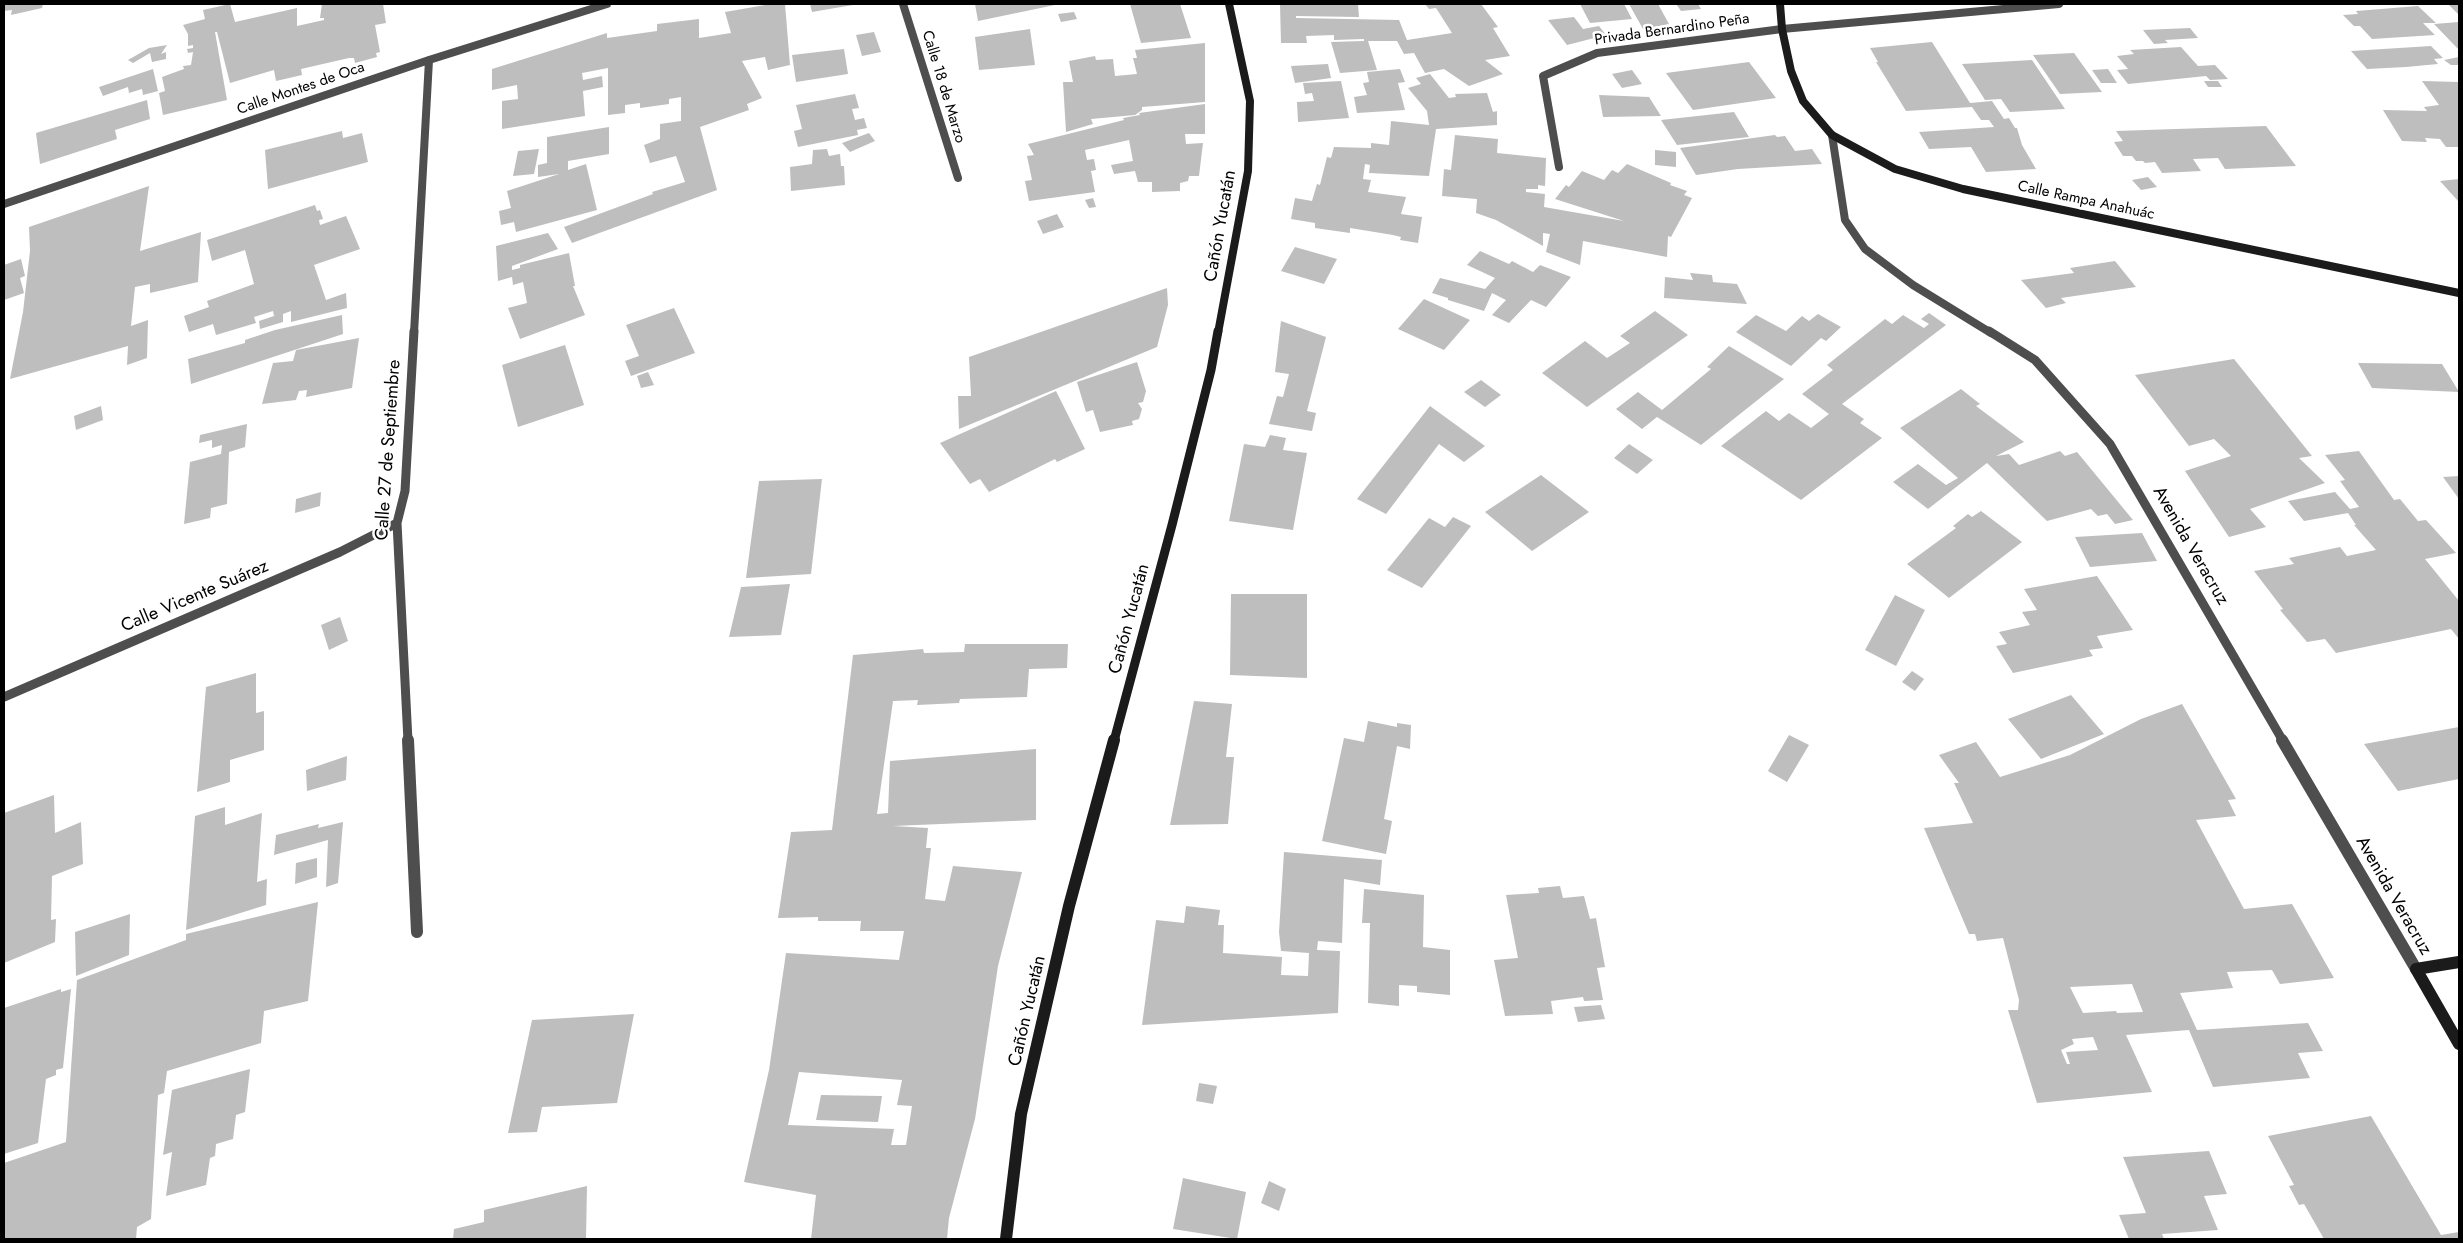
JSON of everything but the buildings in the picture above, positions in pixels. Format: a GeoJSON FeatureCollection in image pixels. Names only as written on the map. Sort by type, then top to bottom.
{"type":"FeatureCollection","features":[{"type":"Feature","properties":{"kind":"street","name":"Calle Montes de Oca"},"geometry":{"type":"LineString","coordinates":[[4,204],[429,60],[607,4]]}},
{"type":"Feature","properties":{"kind":"street","name":"Calle 18 de Marzo"},"geometry":{"type":"LineString","coordinates":[[903,4],[958,178]]}},
{"type":"Feature","properties":{"kind":"street","name":"Cañón Yucatán"},"geometry":{"type":"LineString","coordinates":[[1006,1239],[1021,1114],[1069,906],[1170,534],[1211,370],[1248,171],[1250,101],[1229,4]]}},
{"type":"Feature","properties":{"kind":"street","name":"Calle Rampa Anahuác"},"geometry":{"type":"LineString","coordinates":[[1780,4],[1782,29],[1791,70],[1803,101],[1832,135],[1895,169],[1963,189],[2459,293]]}},
{"type":"Feature","properties":{"kind":"street"},"geometry":{"type":"LineString","coordinates":[[1782,29],[2059,4]]}},
{"type":"Feature","properties":{"kind":"street","name":"Privada Bernardino Peña"},"geometry":{"type":"LineString","coordinates":[[1559,167],[1544,76],[1597,53],[1782,29]]}},
{"type":"Feature","properties":{"kind":"street","name":"Calle 27 de Septiembre"},"geometry":{"type":"LineString","coordinates":[[416,932],[397,523],[405,491],[429,60]]}},
{"type":"Feature","properties":{"kind":"street","name":"Avenida Veracruz"},"geometry":{"type":"LineString","coordinates":[[1832,135],[1845,220],[1864,249],[1913,285],[2035,360],[2110,444],[2459,1044]]}},
{"type":"Feature","properties":{"kind":"street","name":"Calle Vicente Suárez"},"geometry":{"type":"LineString","coordinates":[[4,697],[340,552],[397,523]]}},
{"type":"Feature","properties":{"kind":"street"},"geometry":{"type":"LineString","coordinates":[[2416,969],[2459,962]]}}]}
